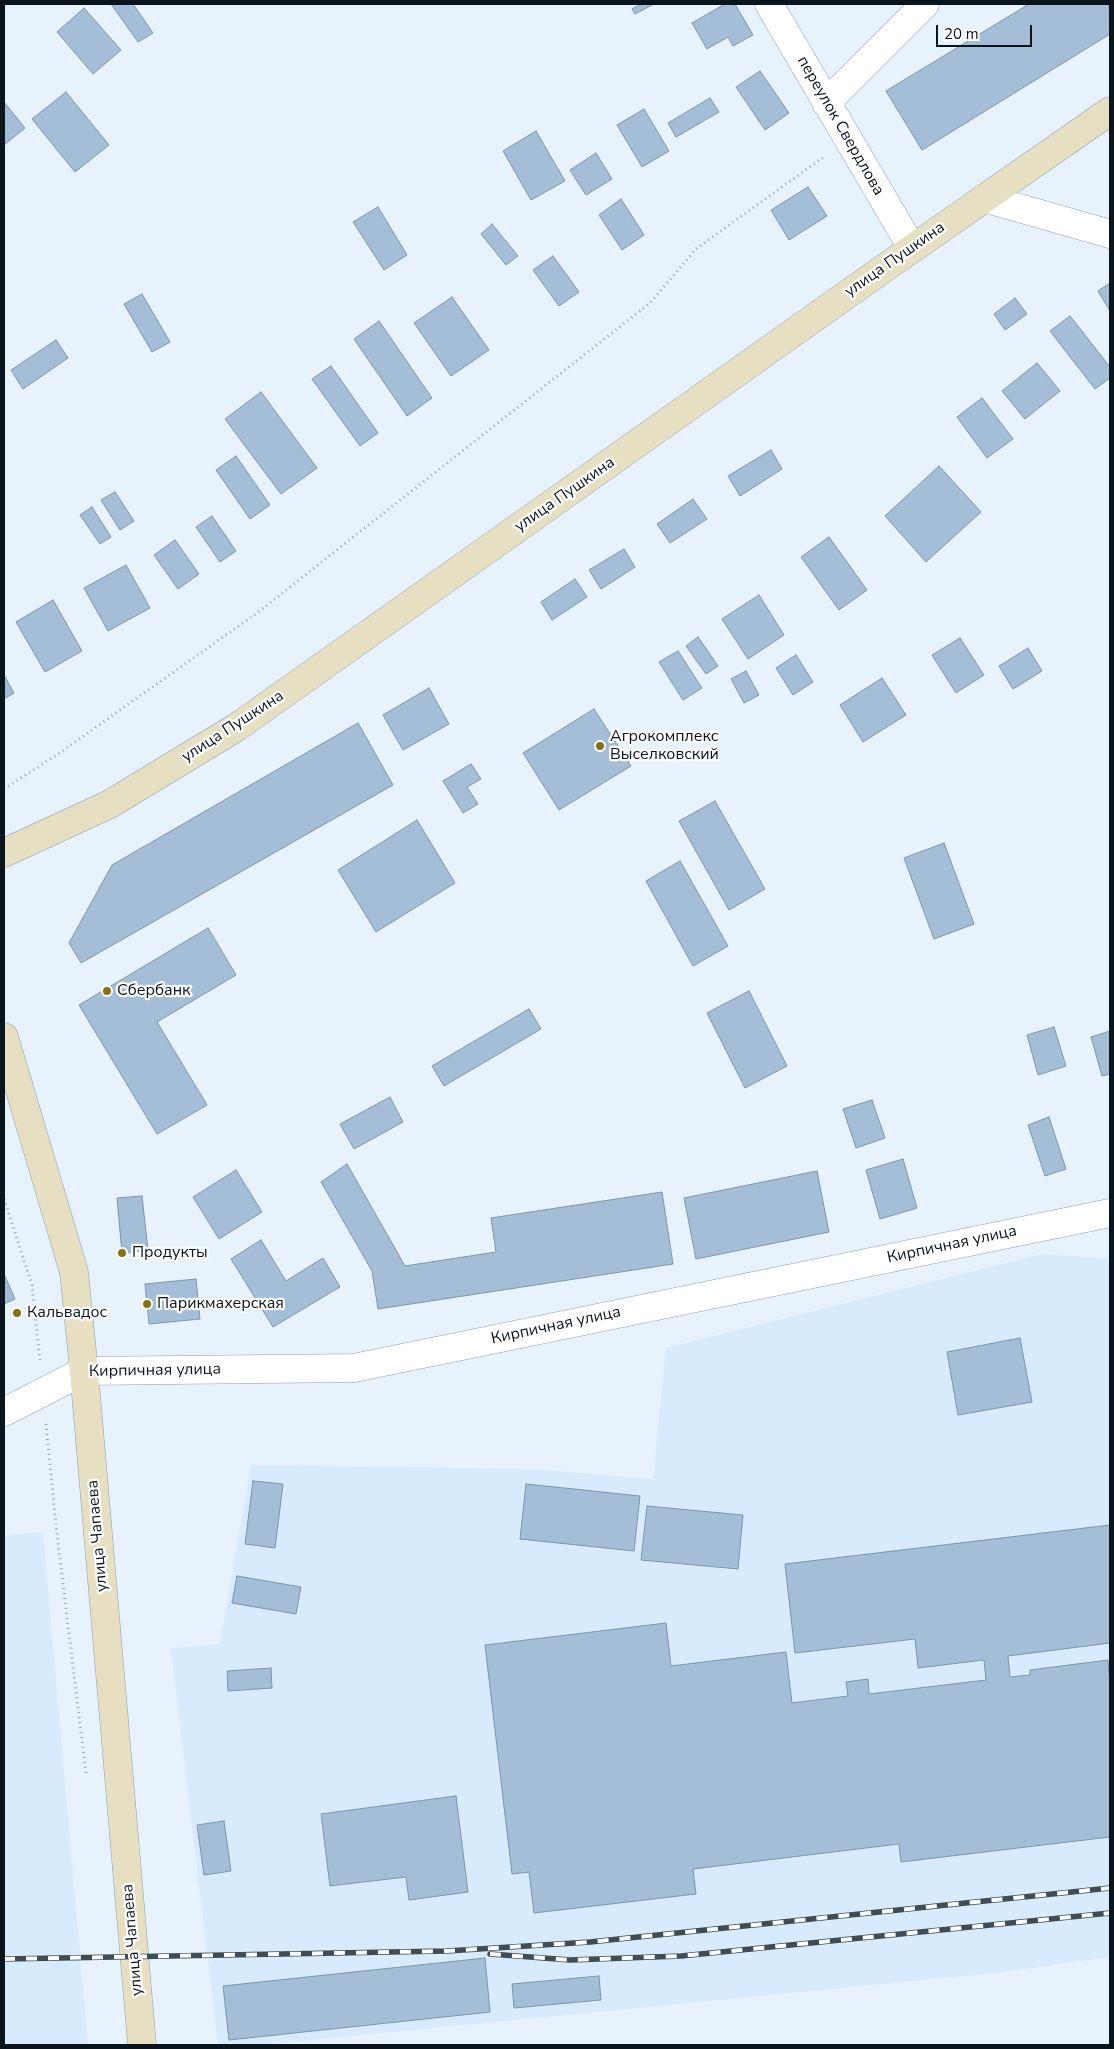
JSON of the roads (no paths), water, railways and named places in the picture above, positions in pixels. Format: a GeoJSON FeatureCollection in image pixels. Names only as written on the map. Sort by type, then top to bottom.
{"type":"FeatureCollection","features":[{"type":"Feature","properties":{"kind":"main road","name":"улица Пушкина"},"geometry":{"type":"LineString","coordinates":[[4,853],[110,804],[237,727],[912,248],[1110,111]]}},
{"type":"Feature","properties":{"kind":"main road","name":"улица Чапаева"},"geometry":{"type":"LineString","coordinates":[[4,1037],[74,1272],[142,2045]]}},
{"type":"Feature","properties":{"kind":"street","name":"переулок Свердлова"},"geometry":{"type":"LineString","coordinates":[[769,4],[912,248]]}},
{"type":"Feature","properties":{"kind":"street"},"geometry":{"type":"LineString","coordinates":[[826,104],[924,4]]}},
{"type":"Feature","properties":{"kind":"street"},"geometry":{"type":"LineString","coordinates":[[984,198],[1110,234]]}},
{"type":"Feature","properties":{"kind":"street","name":"Кирпичная улица"},"geometry":{"type":"LineString","coordinates":[[4,1412],[84,1371],[354,1368],[1110,1213]]}},
{"type":"Feature","properties":{"kind":"railway"},"geometry":{"type":"LineString","coordinates":[[4,1959],[447,1951],[590,1942],[1110,1888]]}},
{"type":"Feature","properties":{"kind":"railway"},"geometry":{"type":"LineString","coordinates":[[490,1954],[570,1960],[681,1956],[1110,1913]]}},
{"type":"Feature","properties":{"kind":"place","name":"Агрокомплекс Выселковский"},"geometry":{"type":"Point","coordinates":[600,746]}},
{"type":"Feature","properties":{"kind":"place","name":"Сбербанк"},"geometry":{"type":"Point","coordinates":[107,991]}},
{"type":"Feature","properties":{"kind":"place","name":"Продукты"},"geometry":{"type":"Point","coordinates":[122,1253]}},
{"type":"Feature","properties":{"kind":"place","name":"Парикмахерская"},"geometry":{"type":"Point","coordinates":[147,1304]}},
{"type":"Feature","properties":{"kind":"place","name":"Кальвадос"},"geometry":{"type":"Point","coordinates":[17,1313]}}]}
